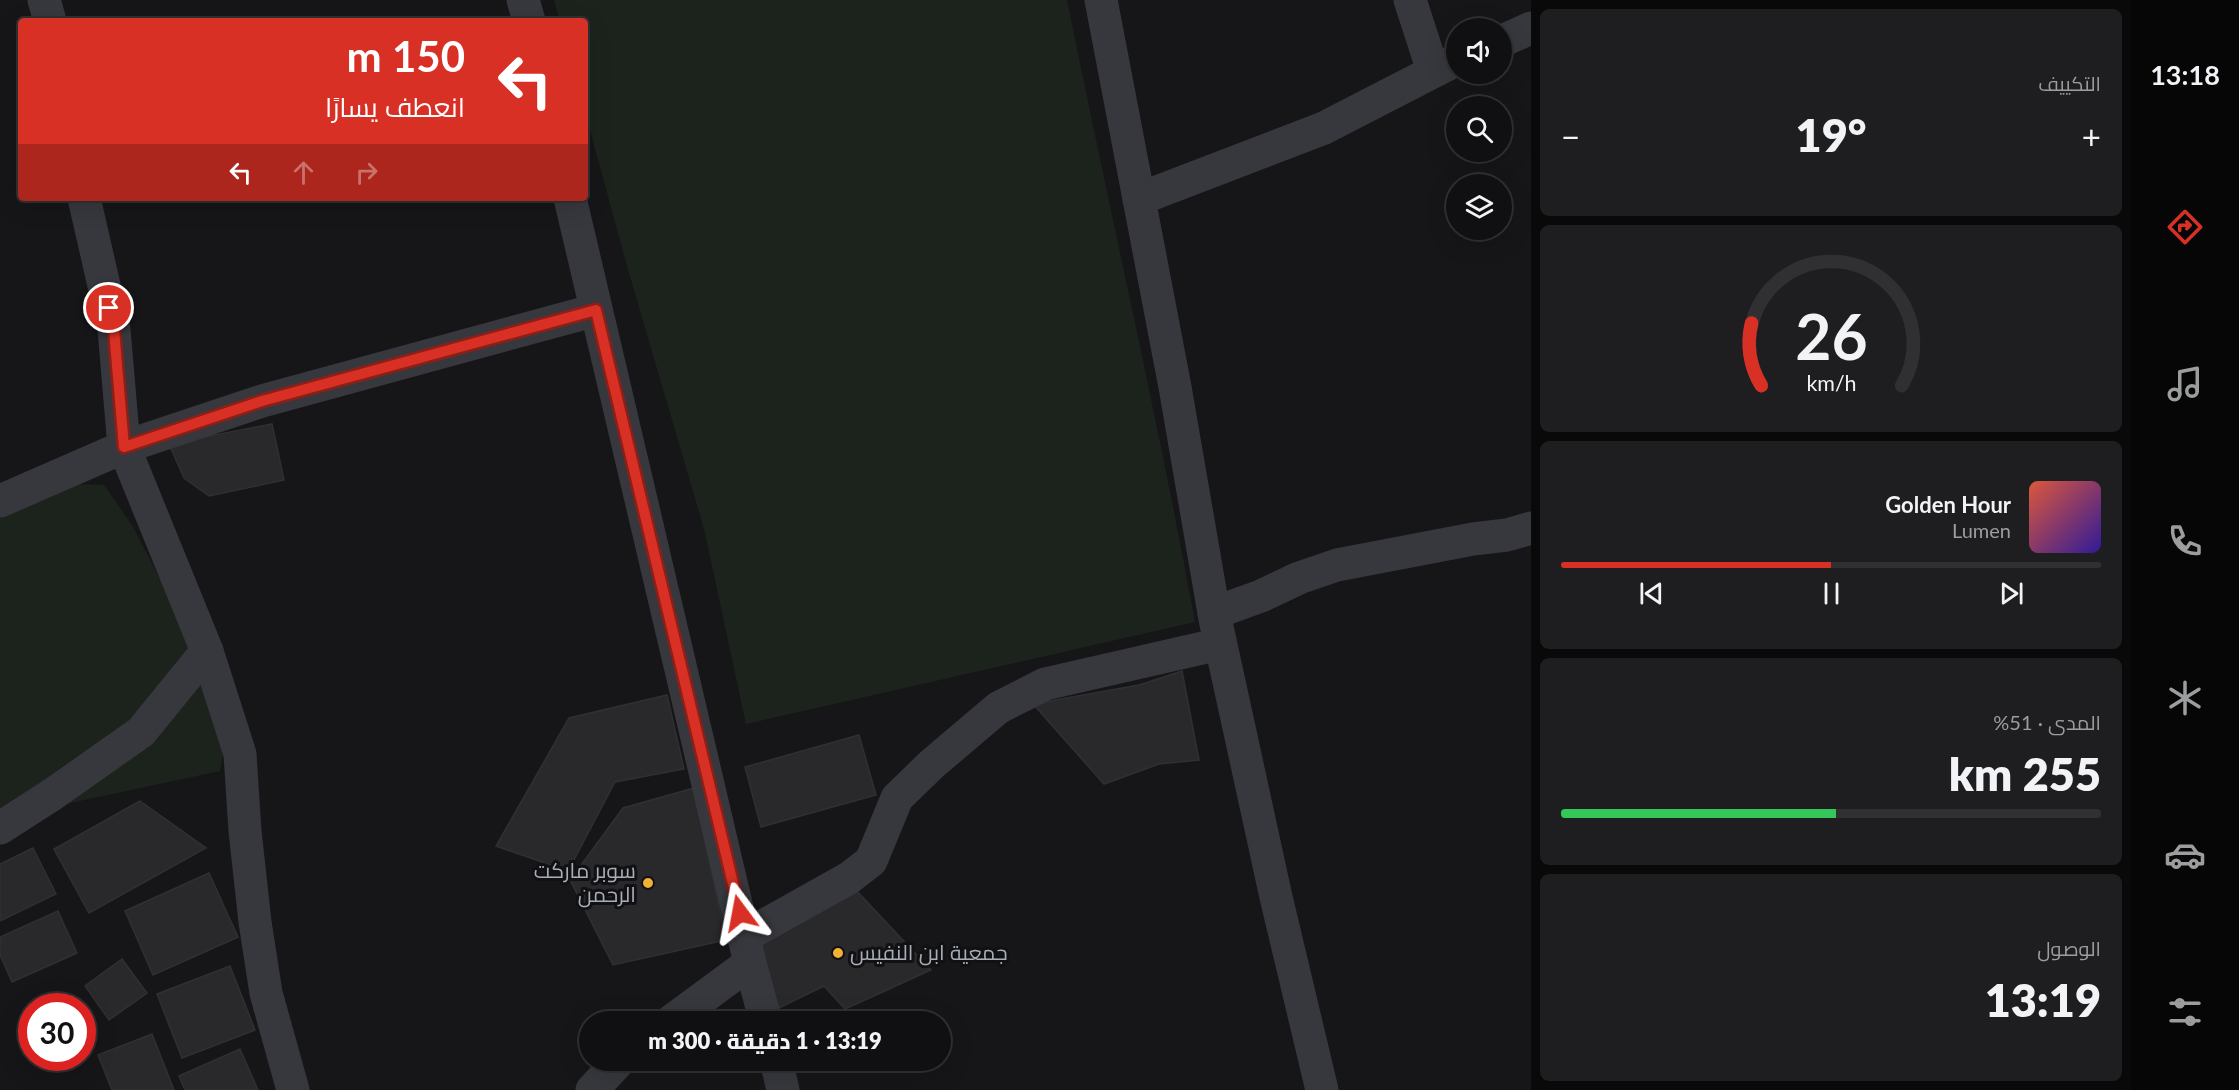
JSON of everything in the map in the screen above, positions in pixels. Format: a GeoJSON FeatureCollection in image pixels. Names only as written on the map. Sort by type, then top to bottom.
{"type":"FeatureCollection","features":[{"type":"Feature","properties":{"kind":"street"},"geometry":{"type":"LineString","coordinates":[[44,0],[49,18]]}},
{"type":"Feature","properties":{"kind":"street"},"geometry":{"type":"LineString","coordinates":[[523,0],[528,18]]}},
{"type":"Feature","properties":{"kind":"street"},"geometry":{"type":"LineString","coordinates":[[682,1011],[748,950],[870,861],[897,798],[932,764],[998,708],[1045,684],[1220,644],[1175,387],[1101,0]]}},
{"type":"Feature","properties":{"kind":"street"},"geometry":{"type":"LineString","coordinates":[[1139,199],[1324,128],[1445,65],[1410,0]]}},
{"type":"Feature","properties":{"kind":"street"},"geometry":{"type":"LineString","coordinates":[[1512,37],[1531,28]]}},
{"type":"Feature","properties":{"kind":"street"},"geometry":{"type":"LineString","coordinates":[[85,201],[114,330],[124,447],[207,651],[240,754],[249,865],[266,993],[293,1090]]}},
{"type":"Feature","properties":{"kind":"street"},"geometry":{"type":"LineString","coordinates":[[571,201],[762,1011]]}},
{"type":"Feature","properties":{"kind":"street"},"geometry":{"type":"LineString","coordinates":[[0,501],[124,447],[262,401],[596,310]]}},
{"type":"Feature","properties":{"kind":"street"},"geometry":{"type":"LineString","coordinates":[[1214,613],[1337,565],[1473,539],[1508,535],[1531,528]]}},
{"type":"Feature","properties":{"kind":"street"},"geometry":{"type":"LineString","coordinates":[[1214,613],[1276,897],[1322,1090]]}},
{"type":"Feature","properties":{"kind":"street"},"geometry":{"type":"LineString","coordinates":[[0,828],[141,732],[207,651]]}},
{"type":"Feature","properties":{"kind":"street"},"geometry":{"type":"LineString","coordinates":[[592,1090],[610,1071]]}},
{"type":"Feature","properties":{"kind":"street"},"geometry":{"type":"LineString","coordinates":[[779,1071],[783,1090]]}},
{"type":"Feature","properties":{"kind":"shaded area"},"geometry":{"type":"Polygon","coordinates":[[[554,0],[1067,0],[1165,466],[1195,622],[746,724],[704,529],[588,123],[588,18],[559,18],[554,0]]]}},
{"type":"Feature","properties":{"kind":"shaded area"},"geometry":{"type":"Polygon","coordinates":[[[66,484],[104,485],[133,527],[193,642],[225,742],[220,771],[0,818],[0,516],[66,484]]]}},
{"type":"Feature","properties":{"kind":"building"},"geometry":{"type":"Polygon","coordinates":[[[272,424],[284,480],[209,496],[184,478],[169,444],[272,424]]]}},
{"type":"Feature","properties":{"kind":"building"},"geometry":{"type":"Polygon","coordinates":[[[1182,671],[1199,760],[1159,764],[1104,784],[1033,704],[1139,685],[1182,671]]]}},
{"type":"Feature","properties":{"kind":"building"},"geometry":{"type":"Polygon","coordinates":[[[667,695],[684,769],[615,782],[568,871],[496,846],[569,718],[667,695]]]}},
{"type":"Feature","properties":{"kind":"building"},"geometry":{"type":"Polygon","coordinates":[[[859,735],[876,795],[761,827],[745,767],[859,735]]]}},
{"type":"Feature","properties":{"kind":"building"},"geometry":{"type":"Polygon","coordinates":[[[694,788],[726,940],[613,965],[570,880],[623,808],[694,788]]]}},
{"type":"Feature","properties":{"kind":"building"},"geometry":{"type":"Polygon","coordinates":[[[140,801],[206,848],[89,913],[54,849],[140,801]]]}},
{"type":"Feature","properties":{"kind":"building"},"geometry":{"type":"Polygon","coordinates":[[[33,848],[56,894],[0,921],[0,864],[33,848]]]}},
{"type":"Feature","properties":{"kind":"building"},"geometry":{"type":"Polygon","coordinates":[[[209,873],[238,937],[153,975],[125,911],[209,873]]]}},
{"type":"Feature","properties":{"kind":"building","name":"جمعية ابن النفيس"},"geometry":{"type":"Polygon","coordinates":[[[854,888],[931,970],[845,1009],[824,986],[775,1010],[758,935],[854,888]]]}},
{"type":"Feature","properties":{"kind":"building"},"geometry":{"type":"Polygon","coordinates":[[[58,911],[77,953],[12,982],[0,955],[0,937],[58,911]]]}},
{"type":"Feature","properties":{"kind":"building"},"geometry":{"type":"Polygon","coordinates":[[[122,959],[147,993],[109,1020],[96,1002],[96,993],[90,993],[85,986],[122,959]]]}},
{"type":"Feature","properties":{"kind":"building"},"geometry":{"type":"Polygon","coordinates":[[[230,966],[255,1030],[182,1058],[157,994],[230,966]]]}},
{"type":"Feature","properties":{"kind":"building"},"geometry":{"type":"Polygon","coordinates":[[[152,1034],[174,1090],[112,1090],[98,1055],[152,1034]]]}},
{"type":"Feature","properties":{"kind":"building"},"geometry":{"type":"Polygon","coordinates":[[[240,1049],[258,1090],[185,1090],[179,1076],[240,1049]]]}},
{"type":"Feature","properties":{"kind":"place","name":"سوبر ماركت الرحمن"},"geometry":{"type":"Point","coordinates":[648,883]}},
{"type":"Feature","properties":{"kind":"place","name":"جمعية ابن النفيس"},"geometry":{"type":"Point","coordinates":[838,953]}},
{"type":"Feature","properties":{"kind":"route"},"geometry":{"type":"LineString","coordinates":[[109,308],[114,330],[124,447],[262,401],[596,310],[740,913]]}}]}
